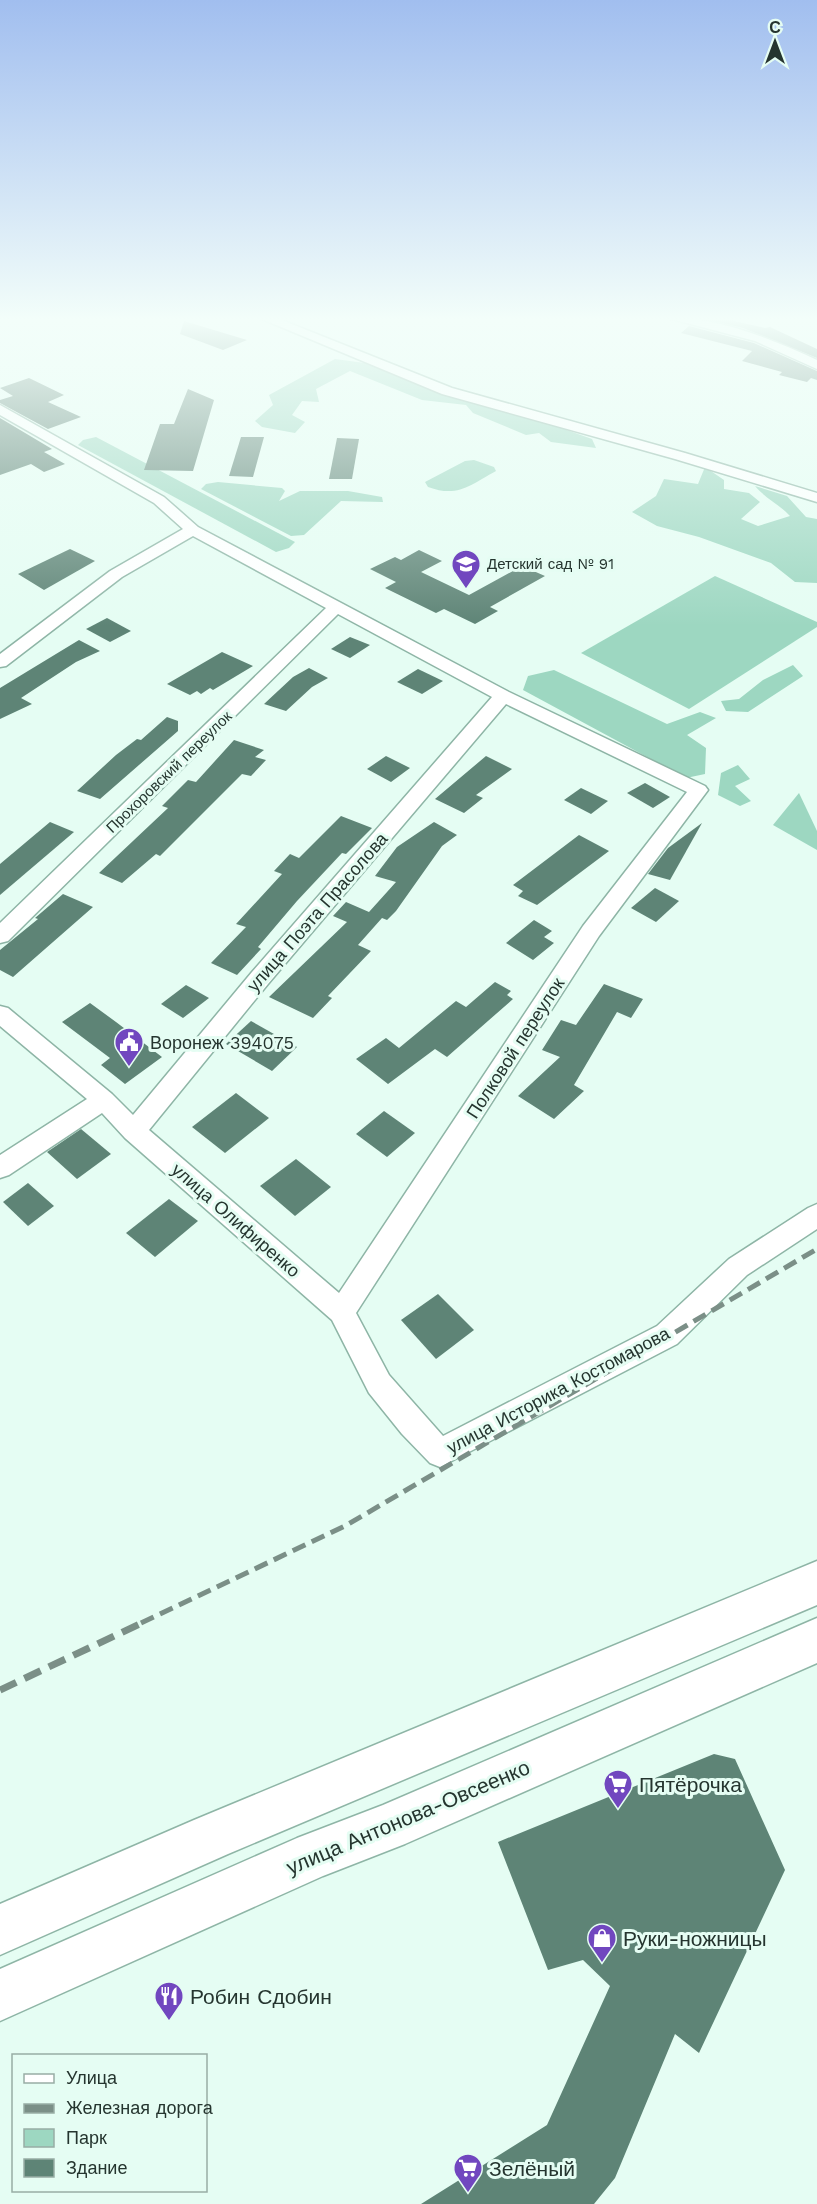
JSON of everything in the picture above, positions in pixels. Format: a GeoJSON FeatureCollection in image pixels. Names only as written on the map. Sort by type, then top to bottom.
{"type":"FeatureCollection","features":[{"type":"Feature","properties":{"kind":"highway"},"geometry":{"type":"LineString","coordinates":[[0,1930],[211,1837],[817,1583]]}},
{"type":"Feature","properties":{"kind":"highway","name":"улица Антонова-Овсеенко"},"geometry":{"type":"LineString","coordinates":[[0,1995],[314,1855],[388,1827],[817,1640]]}},
{"type":"Feature","properties":{"kind":"street"},"geometry":{"type":"LineString","coordinates":[[19,420],[159,500],[193,530],[503,696]]}},
{"type":"Feature","properties":{"kind":"street"},"geometry":{"type":"LineString","coordinates":[[550,420],[817,498]]}},
{"type":"Feature","properties":{"kind":"street"},"geometry":{"type":"LineString","coordinates":[[5,652],[116,573],[193,530]]}},
{"type":"Feature","properties":{"kind":"street","name":"Прохоровский переулок"},"geometry":{"type":"LineString","coordinates":[[0,936],[336,607]]}},
{"type":"Feature","properties":{"kind":"street","name":"Полковой переулок"},"geometry":{"type":"LineString","coordinates":[[342,1312],[591,931],[698,790],[503,696]]}},
{"type":"Feature","properties":{"kind":"street","name":"улица Поэта Прасолова"},"geometry":{"type":"LineString","coordinates":[[134,1131],[260,978],[503,696]]}},
{"type":"Feature","properties":{"kind":"street","name":"улица Олифиренко"},"geometry":{"type":"LineString","coordinates":[[0,1014],[104,1100],[134,1131],[342,1312],[379,1384],[412,1425],[440,1454]]}},
{"type":"Feature","properties":{"kind":"street"},"geometry":{"type":"LineString","coordinates":[[0,1168],[104,1100]]}},
{"type":"Feature","properties":{"kind":"street","name":"улица Историка Костомарова"},"geometry":{"type":"LineString","coordinates":[[440,1454],[667,1335],[738,1267],[817,1215]]}},
{"type":"Feature","properties":{"kind":"green space"},"geometry":{"type":"Polygon","coordinates":[[[301,420],[305,422],[295,433],[262,427],[255,421],[301,420]]]}},
{"type":"Feature","properties":{"kind":"green space"},"geometry":{"type":"Polygon","coordinates":[[[490,420],[538,420],[592,439],[596,448],[551,442],[539,433],[526,435],[490,420]]]}},
{"type":"Feature","properties":{"kind":"green space"},"geometry":{"type":"Polygon","coordinates":[[[96,437],[295,542],[289,548],[276,552],[78,445],[83,440],[96,437]]]}},
{"type":"Feature","properties":{"kind":"green space"},"geometry":{"type":"Polygon","coordinates":[[[474,460],[494,467],[496,471],[471,485],[456,490],[438,490],[428,487],[425,482],[465,461],[474,460]]]}},
{"type":"Feature","properties":{"kind":"green space"},"geometry":{"type":"Polygon","coordinates":[[[705,467],[724,480],[724,489],[749,493],[760,502],[741,519],[758,526],[790,516],[755,486],[787,496],[806,517],[817,519],[817,583],[795,582],[771,563],[699,537],[657,526],[632,512],[656,496],[664,479],[698,484],[705,467]]]}},
{"type":"Feature","properties":{"kind":"green space"},"geometry":{"type":"Polygon","coordinates":[[[218,482],[282,488],[285,491],[279,501],[300,491],[348,491],[382,497],[383,502],[341,501],[304,535],[291,536],[201,489],[206,484],[218,482]]]}},
{"type":"Feature","properties":{"kind":"green space"},"geometry":{"type":"Polygon","coordinates":[[[715,576],[817,622],[817,627],[689,709],[581,653],[715,576]]]}},
{"type":"Feature","properties":{"kind":"green space"},"geometry":{"type":"Polygon","coordinates":[[[793,665],[803,676],[748,712],[726,711],[721,701],[739,699],[763,680],[793,665]]]}},
{"type":"Feature","properties":{"kind":"green space"},"geometry":{"type":"Polygon","coordinates":[[[554,670],[667,724],[700,712],[716,718],[687,735],[706,748],[705,774],[686,778],[523,690],[528,676],[554,670]]]}},
{"type":"Feature","properties":{"kind":"green space"},"geometry":{"type":"Polygon","coordinates":[[[738,765],[750,779],[735,786],[751,801],[740,806],[718,795],[721,773],[738,765]]]}},
{"type":"Feature","properties":{"kind":"green space"},"geometry":{"type":"Polygon","coordinates":[[[799,793],[817,831],[817,850],[773,825],[799,793]]]}},
{"type":"Feature","properties":{"kind":"building"},"geometry":{"type":"Polygon","coordinates":[[[0,420],[52,449],[44,452],[65,464],[44,472],[31,464],[0,475],[0,420]]]}},
{"type":"Feature","properties":{"kind":"building"},"geometry":{"type":"Polygon","coordinates":[[[31,420],[73,420],[48,429],[31,420]]]}},
{"type":"Feature","properties":{"kind":"building"},"geometry":{"type":"Polygon","coordinates":[[[176,420],[208,420],[193,471],[144,470],[160,424],[174,424],[176,420]]]}},
{"type":"Feature","properties":{"kind":"building"},"geometry":{"type":"Polygon","coordinates":[[[241,437],[264,437],[253,477],[229,476],[241,437]]]}},
{"type":"Feature","properties":{"kind":"building"},"geometry":{"type":"Polygon","coordinates":[[[337,438],[359,439],[352,479],[329,479],[337,438]]]}},
{"type":"Feature","properties":{"kind":"building"},"geometry":{"type":"Polygon","coordinates":[[[70,549],[95,561],[44,590],[18,574],[70,549]]]}},
{"type":"Feature","properties":{"kind":"building"},"geometry":{"type":"Polygon","coordinates":[[[419,550],[442,561],[421,572],[469,595],[522,566],[545,576],[490,607],[498,611],[475,624],[444,609],[436,613],[385,588],[396,582],[370,569],[395,557],[401,560],[419,550]]]}},
{"type":"Feature","properties":{"kind":"building"},"geometry":{"type":"Polygon","coordinates":[[[107,618],[131,631],[110,642],[86,629],[107,618]]]}},
{"type":"Feature","properties":{"kind":"building"},"geometry":{"type":"Polygon","coordinates":[[[350,637],[370,645],[350,658],[331,649],[350,637]]]}},
{"type":"Feature","properties":{"kind":"building"},"geometry":{"type":"Polygon","coordinates":[[[79,640],[100,651],[76,662],[21,698],[32,704],[0,719],[0,688],[79,640]]]}},
{"type":"Feature","properties":{"kind":"building"},"geometry":{"type":"Polygon","coordinates":[[[222,652],[253,666],[213,690],[210,688],[201,694],[197,691],[190,695],[167,684],[222,652]]]}},
{"type":"Feature","properties":{"kind":"building"},"geometry":{"type":"Polygon","coordinates":[[[309,668],[328,678],[312,687],[286,711],[264,704],[293,677],[309,668]]]}},
{"type":"Feature","properties":{"kind":"building"},"geometry":{"type":"Polygon","coordinates":[[[418,669],[443,681],[422,694],[397,682],[418,669]]]}},
{"type":"Feature","properties":{"kind":"building"},"geometry":{"type":"Polygon","coordinates":[[[167,717],[178,721],[178,731],[100,799],[77,791],[116,755],[137,739],[141,740],[167,717]]]}},
{"type":"Feature","properties":{"kind":"building"},"geometry":{"type":"Polygon","coordinates":[[[234,740],[264,750],[255,757],[266,760],[251,776],[242,774],[160,856],[156,854],[122,883],[99,873],[168,808],[162,806],[188,780],[196,782],[234,740]]]}},
{"type":"Feature","properties":{"kind":"building"},"geometry":{"type":"Polygon","coordinates":[[[386,756],[410,768],[391,782],[367,769],[386,756]]]}},
{"type":"Feature","properties":{"kind":"building"},"geometry":{"type":"Polygon","coordinates":[[[486,756],[512,769],[476,795],[483,798],[464,813],[435,799],[486,756]]]}},
{"type":"Feature","properties":{"kind":"building"},"geometry":{"type":"Polygon","coordinates":[[[645,783],[670,797],[653,808],[627,793],[645,783]]]}},
{"type":"Feature","properties":{"kind":"building"},"geometry":{"type":"Polygon","coordinates":[[[581,788],[608,801],[591,814],[564,800],[581,788]]]}},
{"type":"Feature","properties":{"kind":"building"},"geometry":{"type":"Polygon","coordinates":[[[341,816],[372,828],[346,854],[342,853],[297,901],[258,947],[261,949],[237,975],[211,963],[246,927],[236,924],[282,874],[274,871],[290,854],[299,858],[341,816]]]}},
{"type":"Feature","properties":{"kind":"building"},"geometry":{"type":"Polygon","coordinates":[[[50,822],[74,832],[0,895],[0,864],[50,822]]]}},
{"type":"Feature","properties":{"kind":"building"},"geometry":{"type":"Polygon","coordinates":[[[434,822],[457,835],[442,846],[396,911],[387,920],[382,918],[358,945],[371,951],[328,996],[332,998],[313,1018],[269,997],[347,922],[333,916],[346,902],[369,912],[396,882],[375,876],[397,847],[434,822]]]}},
{"type":"Feature","properties":{"kind":"building"},"geometry":{"type":"Polygon","coordinates":[[[702,823],[670,880],[648,874],[668,848],[702,823]]]}},
{"type":"Feature","properties":{"kind":"building"},"geometry":{"type":"Polygon","coordinates":[[[579,835],[609,851],[537,905],[518,896],[523,891],[513,885],[579,835]]]}},
{"type":"Feature","properties":{"kind":"building"},"geometry":{"type":"Polygon","coordinates":[[[655,888],[679,901],[656,922],[631,908],[655,888]]]}},
{"type":"Feature","properties":{"kind":"building"},"geometry":{"type":"Polygon","coordinates":[[[63,894],[93,907],[13,977],[0,970],[0,950],[38,919],[35,918],[63,894]]]}},
{"type":"Feature","properties":{"kind":"building"},"geometry":{"type":"Polygon","coordinates":[[[534,920],[552,931],[544,937],[554,943],[533,960],[506,943],[534,920]]]}},
{"type":"Feature","properties":{"kind":"building"},"geometry":{"type":"Polygon","coordinates":[[[495,982],[511,991],[507,995],[513,999],[447,1057],[435,1049],[388,1084],[356,1059],[386,1038],[399,1048],[456,1001],[466,1007],[495,982]]]}},
{"type":"Feature","properties":{"kind":"building"},"geometry":{"type":"Polygon","coordinates":[[[604,984],[643,999],[631,1018],[617,1012],[574,1085],[584,1091],[554,1119],[518,1096],[560,1057],[542,1050],[561,1020],[576,1025],[604,984]]]}},
{"type":"Feature","properties":{"kind":"building"},"geometry":{"type":"Polygon","coordinates":[[[186,985],[209,998],[183,1018],[161,1004],[186,985]]]}},
{"type":"Feature","properties":{"kind":"building"},"geometry":{"type":"Polygon","coordinates":[[[90,1003],[162,1057],[125,1084],[101,1065],[110,1058],[62,1022],[90,1003]]]}},
{"type":"Feature","properties":{"kind":"building"},"geometry":{"type":"Polygon","coordinates":[[[251,1021],[297,1047],[272,1071],[226,1044],[251,1021]]]}},
{"type":"Feature","properties":{"kind":"building"},"geometry":{"type":"Polygon","coordinates":[[[236,1093],[269,1118],[225,1153],[192,1127],[236,1093]]]}},
{"type":"Feature","properties":{"kind":"building"},"geometry":{"type":"Polygon","coordinates":[[[384,1111],[415,1133],[387,1157],[356,1134],[384,1111]]]}},
{"type":"Feature","properties":{"kind":"building"},"geometry":{"type":"Polygon","coordinates":[[[81,1129],[111,1154],[77,1179],[47,1152],[81,1129]]]}},
{"type":"Feature","properties":{"kind":"building"},"geometry":{"type":"Polygon","coordinates":[[[296,1159],[331,1187],[295,1216],[260,1186],[296,1159]]]}},
{"type":"Feature","properties":{"kind":"building"},"geometry":{"type":"Polygon","coordinates":[[[28,1183],[54,1206],[28,1226],[3,1202],[28,1183]]]}},
{"type":"Feature","properties":{"kind":"building"},"geometry":{"type":"Polygon","coordinates":[[[169,1199],[198,1221],[155,1257],[126,1233],[169,1199]]]}},
{"type":"Feature","properties":{"kind":"building"},"geometry":{"type":"Polygon","coordinates":[[[438,1294],[474,1330],[436,1359],[401,1320],[438,1294]]]}},
{"type":"Feature","properties":{"kind":"building"},"geometry":{"type":"Polygon","coordinates":[[[714,1754],[735,1759],[785,1870],[699,2053],[675,2034],[615,2178],[594,2204],[421,2204],[547,2125],[610,1986],[583,1960],[548,1970],[498,1842],[714,1754]]]}},
{"type":"Feature","properties":{"kind":"railway"},"geometry":{"type":"LineString","coordinates":[[141,1623],[345,1526],[817,1249]]}},
{"type":"Feature","properties":{"kind":"railway"},"geometry":{"type":"LineString","coordinates":[[0,1690],[144,1622]]}},
{"type":"Feature","properties":{"kind":"place","name":"Детский сад № 91"},"geometry":{"type":"Point","coordinates":[466,590]}},
{"type":"Feature","properties":{"kind":"place","name":"Воронеж 394075"},"geometry":{"type":"Point","coordinates":[129,1068]}},
{"type":"Feature","properties":{"kind":"place","name":"Пятёрочка"},"geometry":{"type":"Point","coordinates":[618,1810]}},
{"type":"Feature","properties":{"kind":"place","name":"Руки-ножницы"},"geometry":{"type":"Point","coordinates":[602,1964]}},
{"type":"Feature","properties":{"kind":"place","name":"Робин Сдобин"},"geometry":{"type":"Point","coordinates":[169,2022]}},
{"type":"Feature","properties":{"kind":"place","name":"Зелёный"},"geometry":{"type":"Point","coordinates":[468,2194]}}]}
